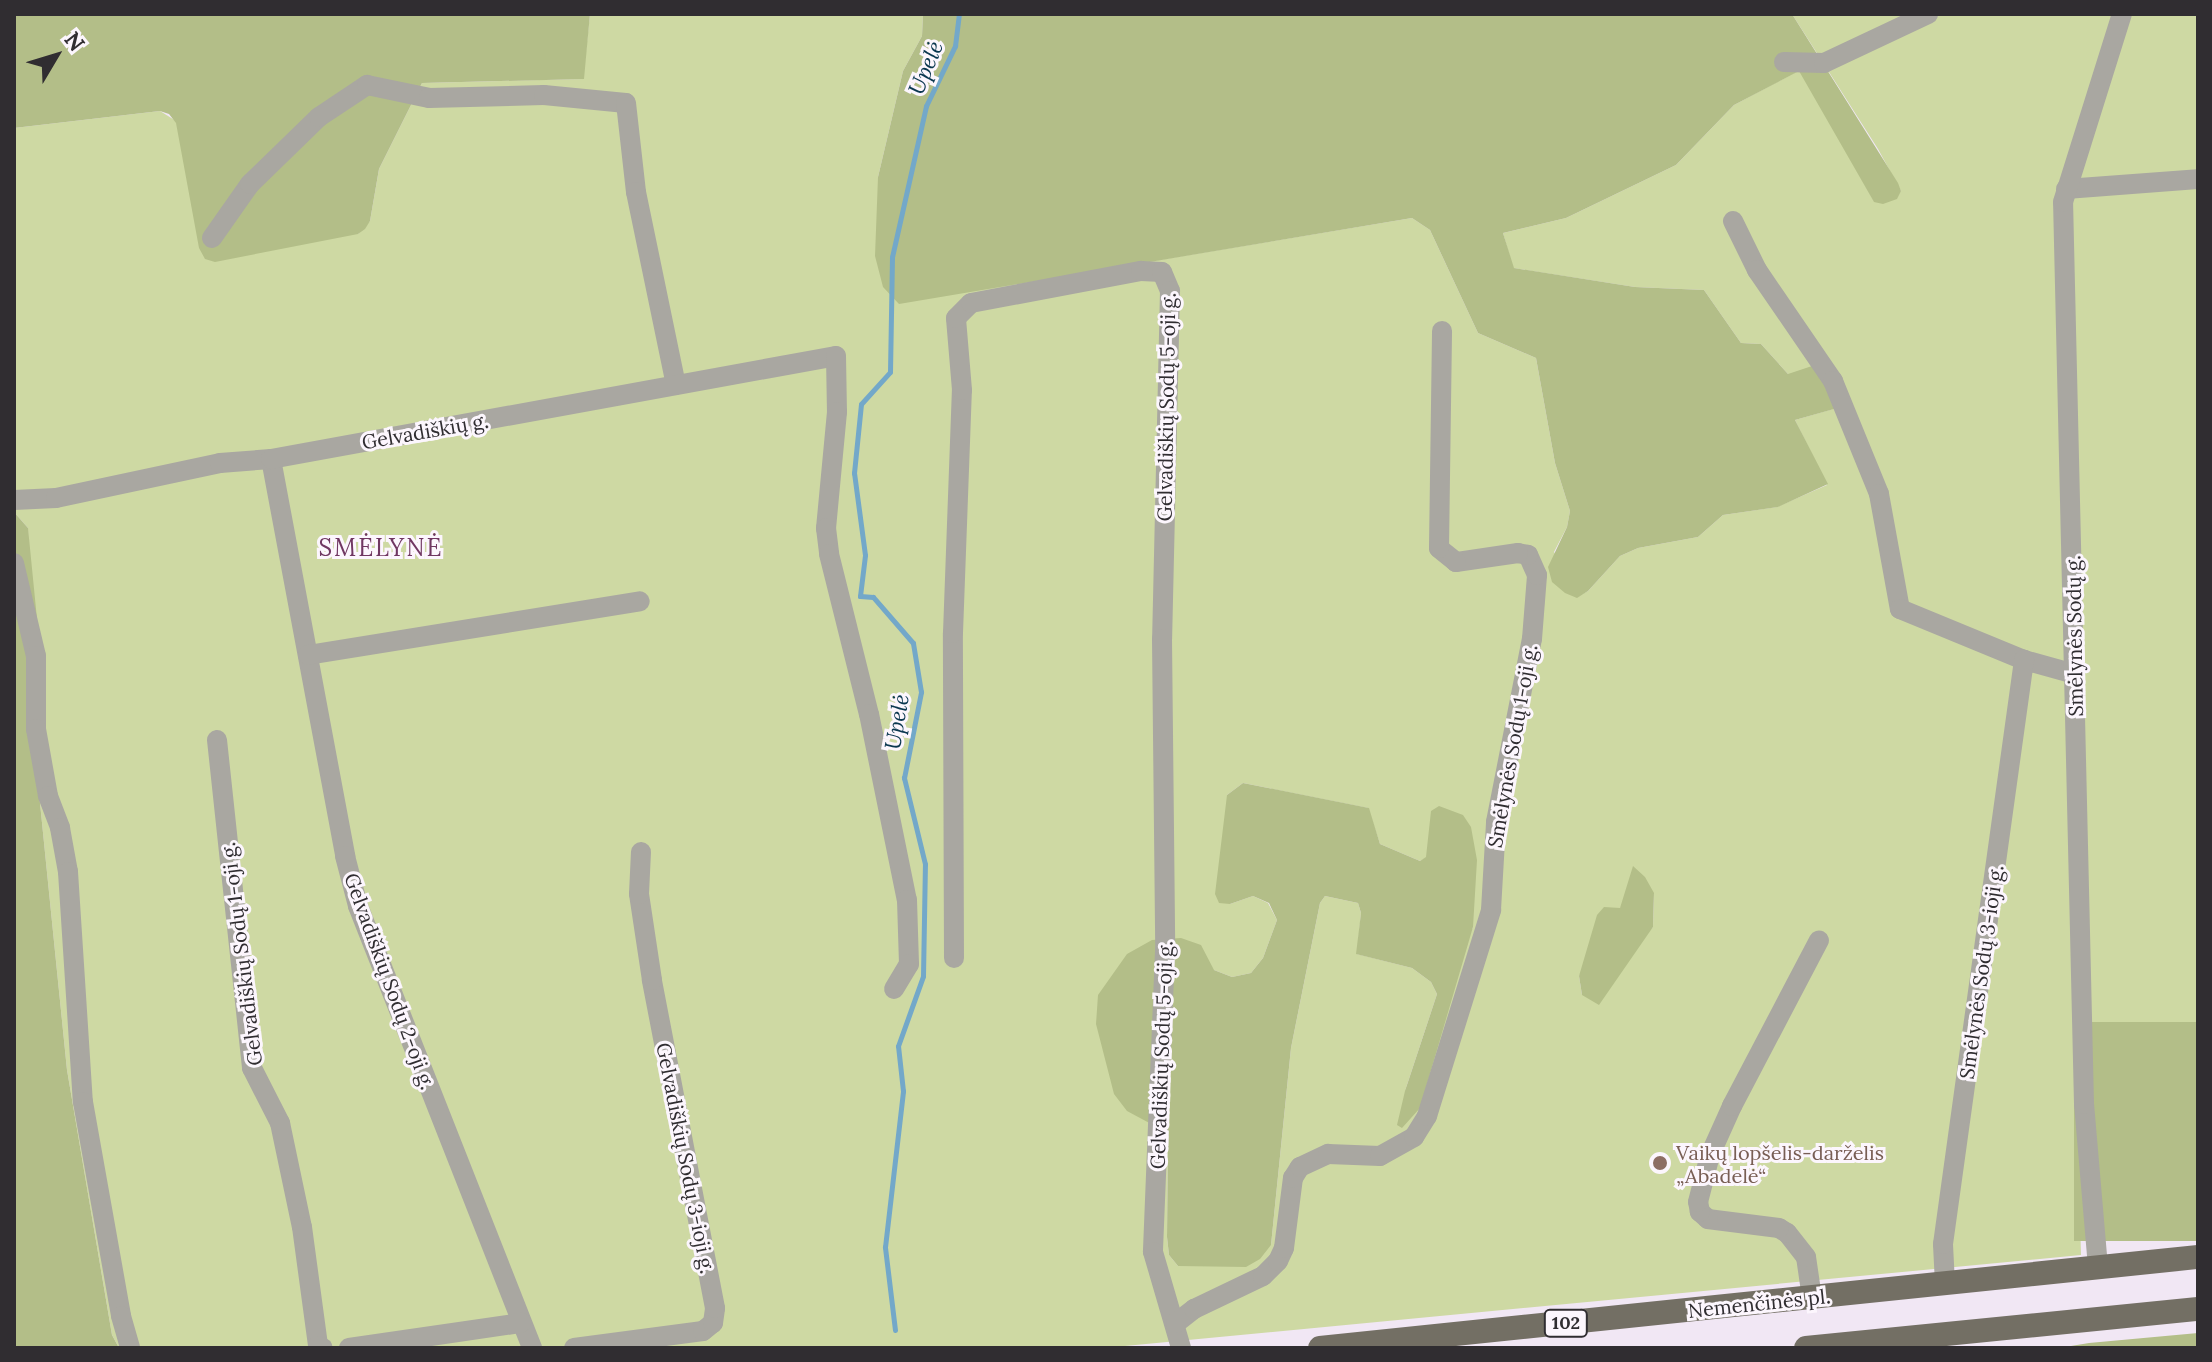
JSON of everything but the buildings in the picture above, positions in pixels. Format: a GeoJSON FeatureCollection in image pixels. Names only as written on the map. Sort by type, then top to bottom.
{"type":"FeatureCollection","features":[{"type":"Feature","properties":{"kind":"main road","name":"Nemenčinės pl."},"geometry":{"type":"LineString","coordinates":[[1320,1348],[2198,1257]]}},
{"type":"Feature","properties":{"kind":"main road"},"geometry":{"type":"LineString","coordinates":[[1806,1348],[2198,1309]]}},
{"type":"Feature","properties":{"kind":"street"},"geometry":{"type":"LineString","coordinates":[[1784,62],[1824,63],[1928,14]]}},
{"type":"Feature","properties":{"kind":"street","name":"Smėlynės Sodų g."},"geometry":{"type":"LineString","coordinates":[[2098,1267],[2084,1104],[2063,202],[2122,14]]}},
{"type":"Feature","properties":{"kind":"street"},"geometry":{"type":"LineString","coordinates":[[212,238],[250,184],[319,117],[367,85],[429,98],[544,95],[626,103],[636,192],[676,385]]}},
{"type":"Feature","properties":{"kind":"street"},"geometry":{"type":"LineString","coordinates":[[2066,189],[2198,179]]}},
{"type":"Feature","properties":{"kind":"street"},"geometry":{"type":"LineString","coordinates":[[1733,221],[1757,270],[1833,381],[1879,494],[1900,609],[2024,660],[2075,674]]}},
{"type":"Feature","properties":{"kind":"street","name":"Gelvadiškių Sodų 5-oji g."},"geometry":{"type":"LineString","coordinates":[[954,958],[953,633],[962,390],[956,318],[971,303],[1141,271],[1162,272],[1170,291],[1162,639],[1165,951],[1153,1252],[1181,1348]]}},
{"type":"Feature","properties":{"kind":"street","name":"Smėlynės Sodų 1-oji g."},"geometry":{"type":"LineString","coordinates":[[1176,1323],[1194,1309],[1263,1276],[1278,1261],[1284,1248],[1293,1178],[1300,1167],[1328,1154],[1380,1156],[1414,1137],[1427,1116],[1491,910],[1496,822],[1532,639],[1537,575],[1528,555],[1518,553],[1456,562],[1439,548],[1442,331]]}},
{"type":"Feature","properties":{"kind":"street","name":"Gelvadiškių g."},"geometry":{"type":"LineString","coordinates":[[14,500],[56,498],[220,463],[271,459],[836,356],[837,412],[826,528],[829,554],[869,714],[907,900],[909,964],[894,989]]}},
{"type":"Feature","properties":{"kind":"street","name":"Gelvadiškių Sodų 2-oji g."},"geometry":{"type":"LineString","coordinates":[[271,459],[358,906],[532,1348]]}},
{"type":"Feature","properties":{"kind":"street"},"geometry":{"type":"LineString","coordinates":[[14,563],[36,656],[36,729],[68,872],[83,1102],[121,1316],[130,1348]]}},
{"type":"Feature","properties":{"kind":"street"},"geometry":{"type":"LineString","coordinates":[[308,655],[640,601]]}},
{"type":"Feature","properties":{"kind":"street","name":"Smėlynės Sodų 3-ioji g."},"geometry":{"type":"LineString","coordinates":[[1945,1284],[1943,1244],[2024,660]]}},
{"type":"Feature","properties":{"kind":"street","name":"Gelvadiškių Sodų 1-oji g."},"geometry":{"type":"LineString","coordinates":[[217,740],[252,1068],[280,1123],[302,1227],[318,1346],[323,1348]]}},
{"type":"Feature","properties":{"kind":"street","name":"Gelvadiškių Sodų 3-ioji g."},"geometry":{"type":"LineString","coordinates":[[574,1348],[703,1331],[713,1323],[715,1308],[652,980],[639,894],[641,852]]}},
{"type":"Feature","properties":{"kind":"street"},"geometry":{"type":"LineString","coordinates":[[1812,1298],[1806,1257],[1787,1233],[1779,1228],[1708,1219],[1700,1212],[1698,1202],[1710,1155],[1732,1106],[1819,940]]}},
{"type":"Feature","properties":{"kind":"street"},"geometry":{"type":"LineString","coordinates":[[349,1348],[521,1323]]}},
{"type":"Feature","properties":{"kind":"green space"},"geometry":{"type":"Polygon","coordinates":[[[14,14],[590,14],[584,79],[422,83],[379,169],[370,221],[358,234],[215,262],[205,259],[199,248],[176,123],[169,114],[160,111],[14,128],[14,14]]]}},
{"type":"Feature","properties":{"kind":"green space"},"geometry":{"type":"Polygon","coordinates":[[[590,14],[923,14],[922,36],[903,71],[878,177],[899,303],[1412,218],[1430,230],[1478,333],[1536,358],[1555,463],[1570,511],[1567,527],[1554,552],[1577,597],[1588,591],[1620,556],[1638,548],[1698,537],[1723,515],[1777,507],[1827,485],[1795,420],[1840,407],[1788,374],[1761,344],[1741,343],[1704,290],[1635,287],[1513,268],[1503,233],[1566,218],[1676,165],[1734,105],[1800,70],[1874,201],[1901,191],[1878,149],[1792,14],[2198,14],[2198,1022],[2075,1035],[2081,1255],[1104,1348],[119,1348],[112,1335],[67,1070],[31,714],[28,528],[14,512],[14,128],[160,111],[358,234],[370,221],[379,169],[422,83],[583,79],[590,14]],[[1243,783],[1227,795],[1230,904],[1253,896],[1268,903],[1277,920],[1263,958],[1251,973],[1232,977],[1214,970],[1168,1133],[1167,1237],[1169,1255],[1178,1266],[1271,1245],[1291,1048],[1320,903],[1325,896],[1358,903],[1361,913],[1357,954],[1412,968],[1431,982],[1437,994],[1405,1091],[1473,927],[1426,858],[1420,861],[1380,844],[1368,808],[1243,783]],[[1654,893],[1620,908],[1579,976],[1582,995],[1653,927],[1654,893]]]}},
{"type":"Feature","properties":{"kind":"green space"},"geometry":{"type":"Polygon","coordinates":[[[923,14],[1792,14],[1898,183],[1901,191],[1897,199],[1883,204],[1874,202],[1799,71],[1734,105],[1676,165],[1566,218],[1503,233],[1514,268],[1635,287],[1704,290],[1741,343],[1761,344],[1788,374],[1818,364],[1841,407],[1795,420],[1828,484],[1778,507],[1723,515],[1698,537],[1638,548],[1620,556],[1588,591],[1577,598],[1565,593],[1552,582],[1548,567],[1567,527],[1570,511],[1555,463],[1536,358],[1478,333],[1430,230],[1412,218],[899,304],[883,287],[875,256],[878,177],[903,71],[922,36],[923,14]]]}},
{"type":"Feature","properties":{"kind":"green space"},"geometry":{"type":"Polygon","coordinates":[[[14,512],[28,528],[37,619],[31,714],[67,1070],[112,1335],[119,1348],[14,1348],[14,512]]]}},
{"type":"Feature","properties":{"kind":"green space"},"geometry":{"type":"Polygon","coordinates":[[[1243,783],[1369,808],[1380,844],[1420,861],[1426,857],[1431,811],[1439,806],[1463,815],[1471,827],[1477,860],[1473,927],[1420,1108],[1402,1128],[1397,1125],[1405,1091],[1437,994],[1431,982],[1412,968],[1356,954],[1361,913],[1358,903],[1325,896],[1320,903],[1291,1048],[1271,1245],[1260,1259],[1246,1267],[1178,1266],[1169,1255],[1167,1237],[1168,1133],[1127,1111],[1114,1094],[1096,1024],[1098,995],[1127,954],[1152,940],[1181,938],[1201,945],[1214,970],[1232,977],[1251,973],[1263,958],[1277,920],[1269,903],[1253,896],[1230,904],[1219,903],[1215,894],[1227,795],[1243,783]]]}},
{"type":"Feature","properties":{"kind":"green space"},"geometry":{"type":"Polygon","coordinates":[[[1633,866],[1645,877],[1654,893],[1653,927],[1599,1005],[1582,995],[1579,976],[1597,915],[1604,907],[1620,908],[1633,866]]]}},
{"type":"Feature","properties":{"kind":"green space"},"geometry":{"type":"Polygon","coordinates":[[[2074,1022],[2198,1022],[2198,1241],[2074,1241],[2074,1022]]]}},
{"type":"Feature","properties":{"kind":"green space"},"geometry":{"type":"Polygon","coordinates":[[[2198,1333],[2198,1348],[2059,1348],[2089,1343],[2198,1333]]]}},
{"type":"Feature","properties":{"kind":"waterway","name":"Upelė"},"geometry":{"type":"LineString","coordinates":[[895,1330],[885,1247],[903,1091],[898,1046],[923,976],[925,864],[904,778],[921,692],[913,643],[873,597],[860,596],[865,555],[854,473],[861,404],[890,372],[892,257],[926,106],[955,46],[959,14]]}},
{"type":"Feature","properties":{"kind":"place","name":"Vaikų lopšelis-darželis „Abadelė“"},"geometry":{"type":"Point","coordinates":[1660,1163]}},
{"type":"Feature","properties":{"kind":"district","name":"SMĖLYNĖ"},"geometry":{"type":"Point","coordinates":[381,548]}}]}
